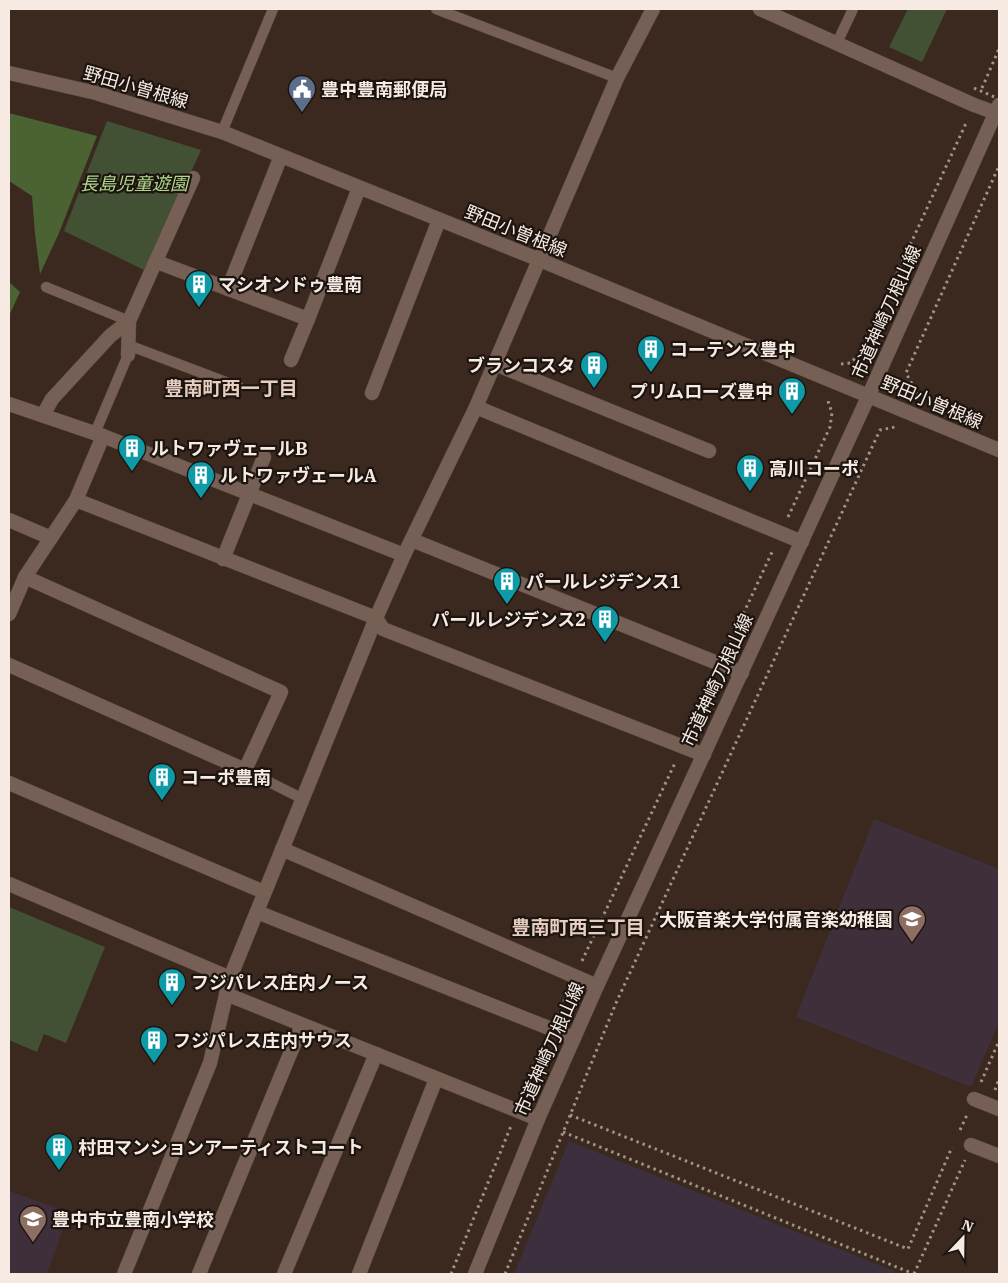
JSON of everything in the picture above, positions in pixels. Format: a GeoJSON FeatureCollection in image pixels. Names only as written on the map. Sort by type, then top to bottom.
{"type":"FeatureCollection","features":[{"type":"Feature","properties":{"kind":"street"},"geometry":{"type":"LineString","coordinates":[[124,1274],[210,1063],[230,978],[376,618],[404,555],[476,408],[617,78],[653,9]]}},
{"type":"Feature","properties":{"kind":"street"},"geometry":{"type":"LineString","coordinates":[[760,9],[974,105],[998,111]]}},
{"type":"Feature","properties":{"kind":"street","name":"野田小曽根線"},"geometry":{"type":"LineString","coordinates":[[9,73],[96,93],[222,132],[540,260],[999,450]]}},
{"type":"Feature","properties":{"kind":"street","name":"市道神崎刀根山線"},"geometry":{"type":"LineString","coordinates":[[475,1274],[538,1119],[597,986],[998,111]]}},
{"type":"Feature","properties":{"kind":"street"},"geometry":{"type":"LineString","coordinates":[[228,289],[281,156]]}},
{"type":"Feature","properties":{"kind":"street"},"geometry":{"type":"LineString","coordinates":[[128,350],[129,321],[193,178]]}},
{"type":"Feature","properties":{"kind":"street"},"geometry":{"type":"LineString","coordinates":[[291,360],[359,188]]}},
{"type":"Feature","properties":{"kind":"street"},"geometry":{"type":"LineString","coordinates":[[372,393],[439,220]]}},
{"type":"Feature","properties":{"kind":"street"},"geometry":{"type":"LineString","coordinates":[[157,262],[308,319]]}},
{"type":"Feature","properties":{"kind":"street"},"geometry":{"type":"LineString","coordinates":[[43,415],[52,399],[103,343],[129,321]]}},
{"type":"Feature","properties":{"kind":"street"},"geometry":{"type":"LineString","coordinates":[[495,364],[709,450]]}},
{"type":"Feature","properties":{"kind":"street"},"geometry":{"type":"LineString","coordinates":[[9,404],[99,434],[404,555]]}},
{"type":"Feature","properties":{"kind":"street"},"geometry":{"type":"LineString","coordinates":[[476,408],[802,542]]}},
{"type":"Feature","properties":{"kind":"street"},"geometry":{"type":"LineString","coordinates":[[9,614],[25,577],[76,500],[99,434]]}},
{"type":"Feature","properties":{"kind":"street"},"geometry":{"type":"LineString","coordinates":[[223,559],[264,456]]}},
{"type":"Feature","properties":{"kind":"street"},"geometry":{"type":"LineString","coordinates":[[76,500],[376,618],[383,629],[704,755]]}},
{"type":"Feature","properties":{"kind":"street"},"geometry":{"type":"LineString","coordinates":[[9,520],[51,538]]}},
{"type":"Feature","properties":{"kind":"street"},"geometry":{"type":"LineString","coordinates":[[412,540],[742,673]]}},
{"type":"Feature","properties":{"kind":"street"},"geometry":{"type":"LineString","coordinates":[[9,665],[245,770],[281,692],[25,577]]}},
{"type":"Feature","properties":{"kind":"street"},"geometry":{"type":"LineString","coordinates":[[9,783],[264,892]]}},
{"type":"Feature","properties":{"kind":"street"},"geometry":{"type":"LineString","coordinates":[[282,849],[597,986]]}},
{"type":"Feature","properties":{"kind":"street"},"geometry":{"type":"LineString","coordinates":[[9,884],[230,978]]}},
{"type":"Feature","properties":{"kind":"street"},"geometry":{"type":"LineString","coordinates":[[257,912],[574,1038]]}},
{"type":"Feature","properties":{"kind":"street"},"geometry":{"type":"LineString","coordinates":[[226,994],[538,1119]]}},
{"type":"Feature","properties":{"kind":"street"},"geometry":{"type":"LineString","coordinates":[[199,1274],[302,1024]]}},
{"type":"Feature","properties":{"kind":"street"},"geometry":{"type":"LineString","coordinates":[[284,1274],[376,1054]]}},
{"type":"Feature","properties":{"kind":"street"},"geometry":{"type":"LineString","coordinates":[[359,1274],[436,1079]]}},
{"type":"Feature","properties":{"kind":"street"},"geometry":{"type":"LineString","coordinates":[[974,1099],[994,1106]]}},
{"type":"Feature","properties":{"kind":"street"},"geometry":{"type":"LineString","coordinates":[[971,1145],[999,1156]]}},
{"type":"Feature","properties":{"kind":"lane"},"geometry":{"type":"LineString","coordinates":[[222,132],[273,9]]}},
{"type":"Feature","properties":{"kind":"lane"},"geometry":{"type":"LineString","coordinates":[[436,9],[617,78]]}},
{"type":"Feature","properties":{"kind":"lane"},"geometry":{"type":"LineString","coordinates":[[837,43],[853,9]]}},
{"type":"Feature","properties":{"kind":"lane"},"geometry":{"type":"LineString","coordinates":[[46,287],[129,321]]}},
{"type":"Feature","properties":{"kind":"lane"},"geometry":{"type":"LineString","coordinates":[[99,434],[128,350],[239,387]]}},
{"type":"Feature","properties":{"kind":"lane"},"geometry":{"type":"LineString","coordinates":[[245,770],[303,799]]}},
{"type":"Feature","properties":{"kind":"path"},"geometry":{"type":"LineString","coordinates":[[838,364],[850,363],[860,354],[999,50]]}},
{"type":"Feature","properties":{"kind":"path"},"geometry":{"type":"LineString","coordinates":[[974,88],[999,99]]}},
{"type":"Feature","properties":{"kind":"path"},"geometry":{"type":"LineString","coordinates":[[918,395],[906,373],[999,166]]}},
{"type":"Feature","properties":{"kind":"path"},"geometry":{"type":"LineString","coordinates":[[451,1274],[575,976],[830,427],[832,413],[826,393]]}},
{"type":"Feature","properties":{"kind":"path"},"geometry":{"type":"LineString","coordinates":[[505,1274],[616,1002],[873,444],[880,430],[898,427]]}},
{"type":"Feature","properties":{"kind":"path"},"geometry":{"type":"LineString","coordinates":[[958,1134],[999,1041]]}},
{"type":"Feature","properties":{"kind":"path"},"geometry":{"type":"LineString","coordinates":[[994,1106],[999,1079]]}},
{"type":"Feature","properties":{"kind":"path"},"geometry":{"type":"LineString","coordinates":[[570,1115],[908,1249],[954,1143]]}},
{"type":"Feature","properties":{"kind":"path"},"geometry":{"type":"LineString","coordinates":[[563,1132],[914,1274],[971,1145]]}},
{"type":"Feature","properties":{"kind":"shaded area","name":"大阪音楽大学付属音楽幼稚園"},"geometry":{"type":"Polygon","coordinates":[[[874,819],[999,869],[999,1022],[971,1087],[796,1017],[874,819]]]}},
{"type":"Feature","properties":{"kind":"shaded area"},"geometry":{"type":"Polygon","coordinates":[[[569,1141],[894,1271],[892,1274],[514,1274],[569,1141]]]}},
{"type":"Feature","properties":{"kind":"shaded area","name":"豊中市立豊南小学校"},"geometry":{"type":"Polygon","coordinates":[[[9,1191],[69,1212],[47,1274],[9,1274],[9,1191]]]}},
{"type":"Feature","properties":{"kind":"green space"},"geometry":{"type":"Polygon","coordinates":[[[908,9],[947,9],[922,62],[889,47],[908,9]]]}},
{"type":"Feature","properties":{"kind":"green space"},"geometry":{"type":"Polygon","coordinates":[[[9,113],[97,136],[59,233],[40,274],[32,196],[9,181],[9,113]]]}},
{"type":"Feature","properties":{"kind":"green space","name":"長島児童遊園"},"geometry":{"type":"Polygon","coordinates":[[[107,121],[201,150],[146,271],[64,231],[107,121]]]}},
{"type":"Feature","properties":{"kind":"green space"},"geometry":{"type":"Polygon","coordinates":[[[9,282],[20,292],[9,316],[9,282]]]}},
{"type":"Feature","properties":{"kind":"green space"},"geometry":{"type":"Polygon","coordinates":[[[9,907],[105,947],[66,1043],[44,1034],[37,1052],[9,1040],[9,907]]]}},
{"type":"Feature","properties":{"kind":"place","name":"豊中豊南郵便局"},"geometry":{"type":"Point","coordinates":[302,113]}},
{"type":"Feature","properties":{"kind":"place","name":"マシオンドゥ豊南"},"geometry":{"type":"Point","coordinates":[199,308]}},
{"type":"Feature","properties":{"kind":"place","name":"コーテンス豊中"},"geometry":{"type":"Point","coordinates":[651,373]}},
{"type":"Feature","properties":{"kind":"place","name":"ブランコスタ"},"geometry":{"type":"Point","coordinates":[594,389]}},
{"type":"Feature","properties":{"kind":"place","name":"プリムローズ豊中"},"geometry":{"type":"Point","coordinates":[792,415]}},
{"type":"Feature","properties":{"kind":"place","name":"ルトワァヴェールB"},"geometry":{"type":"Point","coordinates":[132,472]}},
{"type":"Feature","properties":{"kind":"place","name":"高川コーポ"},"geometry":{"type":"Point","coordinates":[750,492]}},
{"type":"Feature","properties":{"kind":"place","name":"ルトワァヴェールA"},"geometry":{"type":"Point","coordinates":[201,499]}},
{"type":"Feature","properties":{"kind":"place","name":"パールレジデンス1"},"geometry":{"type":"Point","coordinates":[507,605]}},
{"type":"Feature","properties":{"kind":"place","name":"パールレジデンス2"},"geometry":{"type":"Point","coordinates":[605,643]}},
{"type":"Feature","properties":{"kind":"place","name":"コーポ豊南"},"geometry":{"type":"Point","coordinates":[162,801]}},
{"type":"Feature","properties":{"kind":"place","name":"大阪音楽大学付属音楽幼稚園"},"geometry":{"type":"Point","coordinates":[912,943]}},
{"type":"Feature","properties":{"kind":"place","name":"フジパレス庄内ノース"},"geometry":{"type":"Point","coordinates":[172,1006]}},
{"type":"Feature","properties":{"kind":"place","name":"フジパレス庄内サウス"},"geometry":{"type":"Point","coordinates":[154,1064]}},
{"type":"Feature","properties":{"kind":"place","name":"村田マンションアーティストコート"},"geometry":{"type":"Point","coordinates":[59,1171]}},
{"type":"Feature","properties":{"kind":"place","name":"豊中市立豊南小学校"},"geometry":{"type":"Point","coordinates":[33,1243]}},
{"type":"Feature","properties":{"kind":"district","name":"豊南町西一丁目"},"geometry":{"type":"Point","coordinates":[231,388]}},
{"type":"Feature","properties":{"kind":"district","name":"豊南町西三丁目"},"geometry":{"type":"Point","coordinates":[578,927]}}]}
